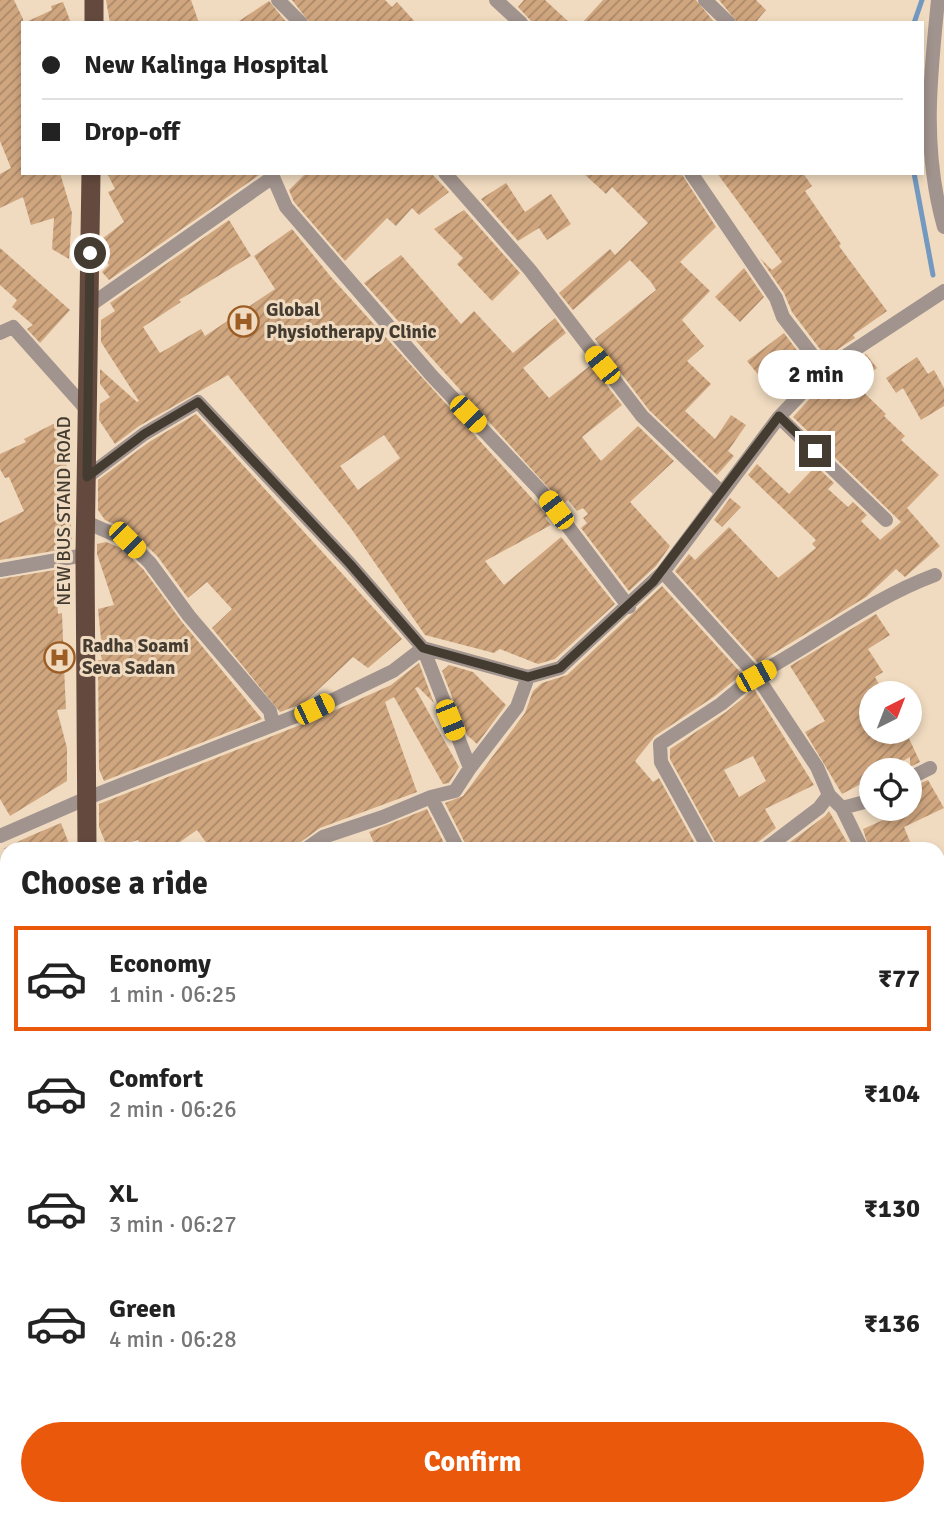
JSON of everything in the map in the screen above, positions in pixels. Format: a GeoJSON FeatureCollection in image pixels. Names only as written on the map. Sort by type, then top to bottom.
{"type":"FeatureCollection","features":[{"type":"Feature","properties":{"kind":"highway"},"geometry":{"type":"LineString","coordinates":[[94,21],[95,0]]}},
{"type":"Feature","properties":{"kind":"highway","name":"NEW BUS STAND ROAD"},"geometry":{"type":"LineString","coordinates":[[87,842],[85,555],[88,523],[91,175]]}},
{"type":"Feature","properties":{"kind":"street"},"geometry":{"type":"LineString","coordinates":[[278,0],[299,21]]}},
{"type":"Feature","properties":{"kind":"street"},"geometry":{"type":"LineString","coordinates":[[496,0],[519,21]]}},
{"type":"Feature","properties":{"kind":"street"},"geometry":{"type":"LineString","coordinates":[[705,0],[727,21]]}},
{"type":"Feature","properties":{"kind":"street"},"geometry":{"type":"LineString","coordinates":[[938,0],[927,110],[944,227]]}},
{"type":"Feature","properties":{"kind":"street"},"geometry":{"type":"LineString","coordinates":[[929,93],[944,97]]}},
{"type":"Feature","properties":{"kind":"street"},"geometry":{"type":"LineString","coordinates":[[89,306],[276,175],[286,207],[432,376],[541,491],[629,607]]}},
{"type":"Feature","properties":{"kind":"street"},"geometry":{"type":"LineString","coordinates":[[447,175],[530,270],[642,416],[722,493]]}},
{"type":"Feature","properties":{"kind":"street"},"geometry":{"type":"LineString","coordinates":[[692,175],[776,298],[783,317],[824,370]]}},
{"type":"Feature","properties":{"kind":"street"},"geometry":{"type":"LineString","coordinates":[[423,648],[528,677],[560,668],[629,607],[663,572],[779,416],[824,370],[944,291]]}},
{"type":"Feature","properties":{"kind":"street"},"geometry":{"type":"LineString","coordinates":[[0,333],[13,327],[88,411]]}},
{"type":"Feature","properties":{"kind":"street"},"geometry":{"type":"LineString","coordinates":[[87,477],[144,434],[198,402],[350,564],[423,648],[470,768]]}},
{"type":"Feature","properties":{"kind":"street"},"geometry":{"type":"LineString","coordinates":[[779,416],[886,520]]}},
{"type":"Feature","properties":{"kind":"street"},"geometry":{"type":"LineString","coordinates":[[88,523],[127,540],[150,562],[203,633],[270,711],[273,725]]}},
{"type":"Feature","properties":{"kind":"street"},"geometry":{"type":"LineString","coordinates":[[0,570],[85,555]]}},
{"type":"Feature","properties":{"kind":"street"},"geometry":{"type":"LineString","coordinates":[[663,572],[756,676],[817,767],[829,795],[842,808],[859,842]]}},
{"type":"Feature","properties":{"kind":"street"},"geometry":{"type":"LineString","coordinates":[[705,842],[661,762],[660,744],[721,704],[756,676],[878,601],[935,575]]}},
{"type":"Feature","properties":{"kind":"street"},"geometry":{"type":"LineString","coordinates":[[0,836],[85,799],[273,725],[393,671],[423,648]]}},
{"type":"Feature","properties":{"kind":"street"},"geometry":{"type":"LineString","coordinates":[[316,842],[431,797],[455,792],[517,707],[528,677]]}},
{"type":"Feature","properties":{"kind":"street"},"geometry":{"type":"LineString","coordinates":[[922,772],[930,768]]}},
{"type":"Feature","properties":{"kind":"street"},"geometry":{"type":"LineString","coordinates":[[774,842],[819,808],[829,795]]}},
{"type":"Feature","properties":{"kind":"street"},"geometry":{"type":"LineString","coordinates":[[431,797],[454,842]]}},
{"type":"Feature","properties":{"kind":"street"},"geometry":{"type":"LineString","coordinates":[[842,808],[859,803]]}},
{"type":"Feature","properties":{"kind":"building"},"geometry":{"type":"Polygon","coordinates":[[[0,0],[14,0],[23,19],[21,175],[61,175],[72,213],[69,259],[52,249],[54,218],[31,225],[23,197],[0,208],[0,174],[11,168],[0,141],[0,0]]]}},
{"type":"Feature","properties":{"kind":"building"},"geometry":{"type":"Polygon","coordinates":[[[106,0],[191,0],[198,21],[110,21],[106,0]]]}},
{"type":"Feature","properties":{"kind":"building"},"geometry":{"type":"Polygon","coordinates":[[[292,0],[385,0],[392,7],[397,2],[414,21],[308,21],[292,0]]]}},
{"type":"Feature","properties":{"kind":"building"},"geometry":{"type":"Polygon","coordinates":[[[524,0],[545,0],[568,21],[531,21],[518,7],[524,0]]]}},
{"type":"Feature","properties":{"kind":"building"},"geometry":{"type":"Polygon","coordinates":[[[603,0],[696,0],[713,21],[584,21],[603,0]]]}},
{"type":"Feature","properties":{"kind":"building"},"geometry":{"type":"Polygon","coordinates":[[[719,0],[756,0],[766,10],[757,21],[736,21],[719,0]]]}},
{"type":"Feature","properties":{"kind":"building"},"geometry":{"type":"Polygon","coordinates":[[[269,1],[285,21],[239,21],[269,1]]]}},
{"type":"Feature","properties":{"kind":"building"},"geometry":{"type":"Polygon","coordinates":[[[63,2],[70,21],[28,21],[52,10],[51,6],[63,2]]]}},
{"type":"Feature","properties":{"kind":"building"},"geometry":{"type":"Polygon","coordinates":[[[108,175],[259,175],[109,280],[102,272],[109,265],[102,256],[102,239],[124,222],[108,192],[115,189],[108,175]]]}},
{"type":"Feature","properties":{"kind":"building"},"geometry":{"type":"Polygon","coordinates":[[[304,175],[433,175],[449,192],[419,215],[412,208],[396,226],[387,218],[345,261],[294,202],[289,190],[304,175]]]}},
{"type":"Feature","properties":{"kind":"building"},"geometry":{"type":"Polygon","coordinates":[[[585,175],[682,175],[716,227],[680,262],[710,291],[682,320],[704,346],[687,361],[711,384],[685,411],[715,439],[731,415],[746,425],[728,451],[734,456],[717,475],[649,410],[595,339],[656,290],[651,282],[630,260],[573,310],[559,293],[610,249],[615,255],[648,223],[612,187],[606,194],[585,175]]]}},
{"type":"Feature","properties":{"kind":"building"},"geometry":{"type":"Polygon","coordinates":[[[718,175],[804,175],[812,186],[805,191],[841,244],[839,246],[887,311],[853,335],[855,338],[826,357],[792,312],[784,293],[760,258],[772,270],[782,262],[718,175]]]}},
{"type":"Feature","properties":{"kind":"building"},"geometry":{"type":"Polygon","coordinates":[[[506,183],[525,212],[551,194],[571,224],[547,240],[539,228],[518,241],[481,199],[506,183]]]}},
{"type":"Feature","properties":{"kind":"building"},"geometry":{"type":"Polygon","coordinates":[[[464,210],[520,273],[492,301],[457,264],[463,258],[434,229],[464,210]]]}},
{"type":"Feature","properties":{"kind":"building"},"geometry":{"type":"Polygon","coordinates":[[[229,220],[251,256],[179,300],[181,302],[143,327],[160,353],[201,329],[205,336],[275,289],[254,256],[292,229],[331,277],[548,516],[545,518],[551,525],[485,561],[504,585],[561,537],[615,604],[555,659],[538,664],[500,649],[494,653],[425,635],[350,527],[228,375],[139,426],[115,444],[99,420],[100,404],[110,397],[100,384],[100,369],[139,401],[101,342],[101,320],[115,311],[110,303],[229,220]],[[384,435],[340,466],[358,490],[400,458],[384,435]]]}},
{"type":"Feature","properties":{"kind":"building"},"geometry":{"type":"Polygon","coordinates":[[[0,248],[70,310],[40,343],[27,329],[33,325],[12,307],[17,300],[0,285],[0,248]]]}},
{"type":"Feature","properties":{"kind":"building"},"geometry":{"type":"Polygon","coordinates":[[[401,255],[461,324],[474,311],[513,353],[555,318],[566,333],[523,368],[549,398],[591,365],[622,405],[582,437],[601,461],[638,426],[674,461],[630,502],[670,546],[656,566],[629,591],[581,528],[587,523],[583,518],[588,514],[583,508],[577,511],[568,500],[563,504],[364,283],[401,255]]]}},
{"type":"Feature","properties":{"kind":"building"},"geometry":{"type":"Polygon","coordinates":[[[744,268],[764,297],[740,322],[715,297],[744,268]]]}},
{"type":"Feature","properties":{"kind":"building"},"geometry":{"type":"Polygon","coordinates":[[[784,333],[811,369],[797,385],[788,374],[770,389],[747,361],[784,333]]]}},
{"type":"Feature","properties":{"kind":"building"},"geometry":{"type":"Polygon","coordinates":[[[866,354],[877,368],[855,384],[905,436],[901,440],[939,475],[907,508],[940,546],[905,577],[896,569],[866,597],[758,663],[675,571],[689,554],[695,560],[729,527],[778,578],[816,548],[812,544],[816,540],[748,475],[757,464],[789,494],[816,466],[834,483],[828,489],[848,507],[853,502],[867,515],[861,521],[880,540],[901,522],[793,417],[830,377],[866,354]]]}},
{"type":"Feature","properties":{"kind":"building"},"geometry":{"type":"Polygon","coordinates":[[[917,357],[928,374],[934,370],[944,388],[944,406],[921,420],[903,388],[896,393],[886,378],[917,357]]]}},
{"type":"Feature","properties":{"kind":"building"},"geometry":{"type":"Polygon","coordinates":[[[196,414],[402,639],[368,668],[353,657],[304,703],[280,712],[212,628],[232,609],[207,582],[188,598],[158,557],[134,533],[105,520],[98,510],[98,480],[149,442],[196,414]]]}},
{"type":"Feature","properties":{"kind":"building"},"geometry":{"type":"Polygon","coordinates":[[[55,423],[65,442],[72,540],[65,541],[65,549],[0,560],[0,523],[24,511],[9,477],[5,478],[0,469],[0,454],[26,442],[24,439],[55,423]]]}},
{"type":"Feature","properties":{"kind":"building"},"geometry":{"type":"Polygon","coordinates":[[[730,498],[741,507],[722,527],[714,520],[730,498]]]}},
{"type":"Feature","properties":{"kind":"building"},"geometry":{"type":"Polygon","coordinates":[[[106,542],[121,548],[143,569],[182,622],[262,719],[104,781],[99,769],[98,660],[102,660],[98,643],[101,639],[98,609],[114,605],[97,554],[97,544],[106,542]]]}},
{"type":"Feature","properties":{"kind":"building"},"geometry":{"type":"Polygon","coordinates":[[[67,568],[68,575],[55,576],[58,614],[62,613],[66,709],[57,710],[67,748],[67,781],[10,816],[0,799],[0,579],[67,568]]]}},
{"type":"Feature","properties":{"kind":"building"},"geometry":{"type":"Polygon","coordinates":[[[662,586],[742,674],[715,696],[655,736],[635,761],[653,782],[659,778],[694,842],[464,842],[445,803],[463,796],[525,713],[533,691],[542,683],[567,675],[662,586]]]}},
{"type":"Feature","properties":{"kind":"building"},"geometry":{"type":"Polygon","coordinates":[[[876,614],[890,635],[868,649],[883,672],[875,677],[877,681],[859,681],[859,744],[912,744],[918,758],[859,758],[859,785],[842,794],[805,732],[825,721],[790,666],[876,614]]]}},
{"type":"Feature","properties":{"kind":"building"},"geometry":{"type":"Polygon","coordinates":[[[419,663],[434,703],[418,687],[415,688],[459,767],[449,783],[443,784],[394,697],[385,702],[417,792],[320,828],[301,842],[206,842],[197,830],[180,842],[105,842],[99,827],[99,804],[318,718],[391,685],[419,663]]]}},
{"type":"Feature","properties":{"kind":"building"},"geometry":{"type":"Polygon","coordinates":[[[449,665],[473,672],[506,705],[477,744],[467,735],[442,671],[449,665]]]}},
{"type":"Feature","properties":{"kind":"building"},"geometry":{"type":"Polygon","coordinates":[[[754,689],[814,785],[765,809],[776,828],[758,842],[715,842],[670,759],[670,749],[726,712],[754,689]],[[753,756],[724,770],[739,797],[766,781],[753,756]]]}},
{"type":"Feature","properties":{"kind":"building"},"geometry":{"type":"Polygon","coordinates":[[[928,780],[944,808],[922,818],[922,783],[928,780]]]}},
{"type":"Feature","properties":{"kind":"building"},"geometry":{"type":"Polygon","coordinates":[[[427,809],[444,842],[374,842],[369,832],[427,809]]]}},
{"type":"Feature","properties":{"kind":"building"},"geometry":{"type":"Polygon","coordinates":[[[829,811],[847,842],[790,842],[829,811]]]}},
{"type":"Feature","properties":{"kind":"building"},"geometry":{"type":"Polygon","coordinates":[[[881,821],[917,821],[904,827],[910,842],[867,842],[863,829],[881,821]]]}},
{"type":"Feature","properties":{"kind":"building"},"geometry":{"type":"Polygon","coordinates":[[[61,823],[68,842],[18,842],[61,823]]]}},
{"type":"Feature","properties":{"kind":"waterway"},"geometry":{"type":"LineString","coordinates":[[915,21],[922,0]]}},
{"type":"Feature","properties":{"kind":"waterway"},"geometry":{"type":"LineString","coordinates":[[914,175],[933,275]]}},
{"type":"Feature","properties":{"kind":"place","name":"Global Physiotherapy Clinic"},"geometry":{"type":"Point","coordinates":[243,321]}},
{"type":"Feature","properties":{"kind":"place","name":"Radha Soami Seva Sadan"},"geometry":{"type":"Point","coordinates":[59,657]}},
{"type":"Feature","properties":{"kind":"route"},"geometry":{"type":"LineString","coordinates":[[90,253],[87,477],[144,434],[198,402],[350,564],[423,648],[493,670],[528,677],[560,668],[600,634],[663,572],[779,416],[815,451]]}}]}
